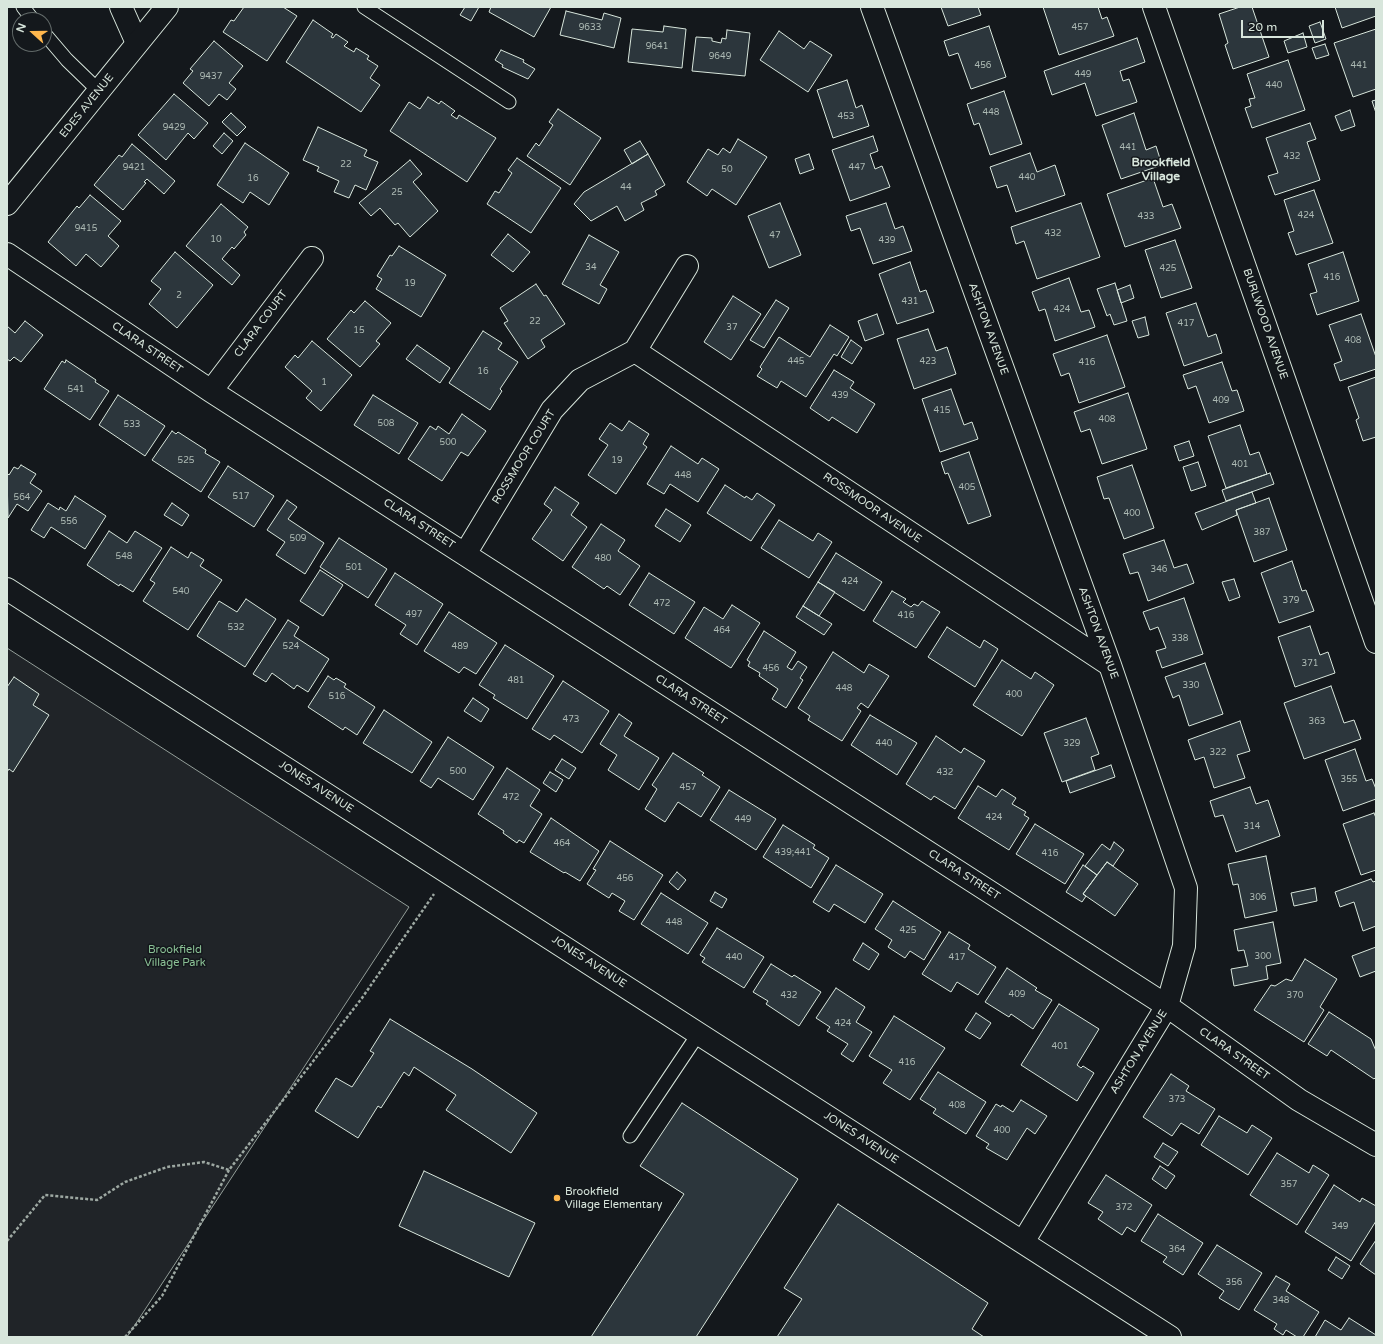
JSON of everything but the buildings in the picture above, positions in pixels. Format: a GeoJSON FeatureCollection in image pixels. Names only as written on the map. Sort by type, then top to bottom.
{"type":"FeatureCollection","features":[{"type":"Feature","properties":{"kind":"street"},"geometry":{"type":"LineString","coordinates":[[121,7],[137,43]]}},
{"type":"Feature","properties":{"kind":"street","name":"EDES AVENUE"},"geometry":{"type":"LineString","coordinates":[[7,204],[167,7]]}},
{"type":"Feature","properties":{"kind":"street","name":"ASHTON AVENUE"},"geometry":{"type":"LineString","coordinates":[[872,7],[1110,665],[1186,888],[1184,946],[1167,1006],[1023,1242]]}},
{"type":"Feature","properties":{"kind":"street","name":"BURLWOOD AVENUE"},"geometry":{"type":"LineString","coordinates":[[1154,7],[1376,642]]}},
{"type":"Feature","properties":{"kind":"street","name":"CLARA STREET"},"geometry":{"type":"LineString","coordinates":[[7,254],[211,391],[1167,1006],[1299,1100],[1376,1145]]}},
{"type":"Feature","properties":{"kind":"street","name":"CLARA COURT"},"geometry":{"type":"LineString","coordinates":[[211,391],[312,258]]}},
{"type":"Feature","properties":{"kind":"street"},"geometry":{"type":"LineString","coordinates":[[635,351],[687,266]]}},
{"type":"Feature","properties":{"kind":"street","name":"ROSSMOOR AVENUE"},"geometry":{"type":"LineString","coordinates":[[635,351],[1110,665]]}},
{"type":"Feature","properties":{"kind":"street","name":"ROSSMOOR COURT"},"geometry":{"type":"LineString","coordinates":[[465,554],[552,410],[580,380],[635,351]]}},
{"type":"Feature","properties":{"kind":"street","name":"JONES AVENUE"},"geometry":{"type":"LineString","coordinates":[[7,589],[1170,1337]]}},
{"type":"Feature","properties":{"kind":"lane"},"geometry":{"type":"LineString","coordinates":[[364,7],[509,102]]}},
{"type":"Feature","properties":{"kind":"lane"},"geometry":{"type":"LineString","coordinates":[[52,42],[99,91]]}},
{"type":"Feature","properties":{"kind":"lane"},"geometry":{"type":"LineString","coordinates":[[630,1136],[699,1033]]}},
{"type":"Feature","properties":{"kind":"path"},"geometry":{"type":"LineString","coordinates":[[125,1337],[162,1296],[229,1170],[362,998],[449,873]]}},
{"type":"Feature","properties":{"kind":"path"},"geometry":{"type":"LineString","coordinates":[[7,1241],[45,1195],[97,1200],[125,1182],[167,1167],[204,1162],[229,1170]]}},
{"type":"Feature","properties":{"kind":"green space","name":"Brookfield Village Park"},"geometry":{"type":"Polygon","coordinates":[[[7,648],[409,907],[127,1337],[7,1337],[7,648]]]}},
{"type":"Feature","properties":{"kind":"place","name":"Brookfield Village Elementary"},"geometry":{"type":"Point","coordinates":[557,1198]}},
{"type":"Feature","properties":{"kind":"district","name":"Brookfield Village"},"geometry":{"type":"Point","coordinates":[1161,170]}}]}
